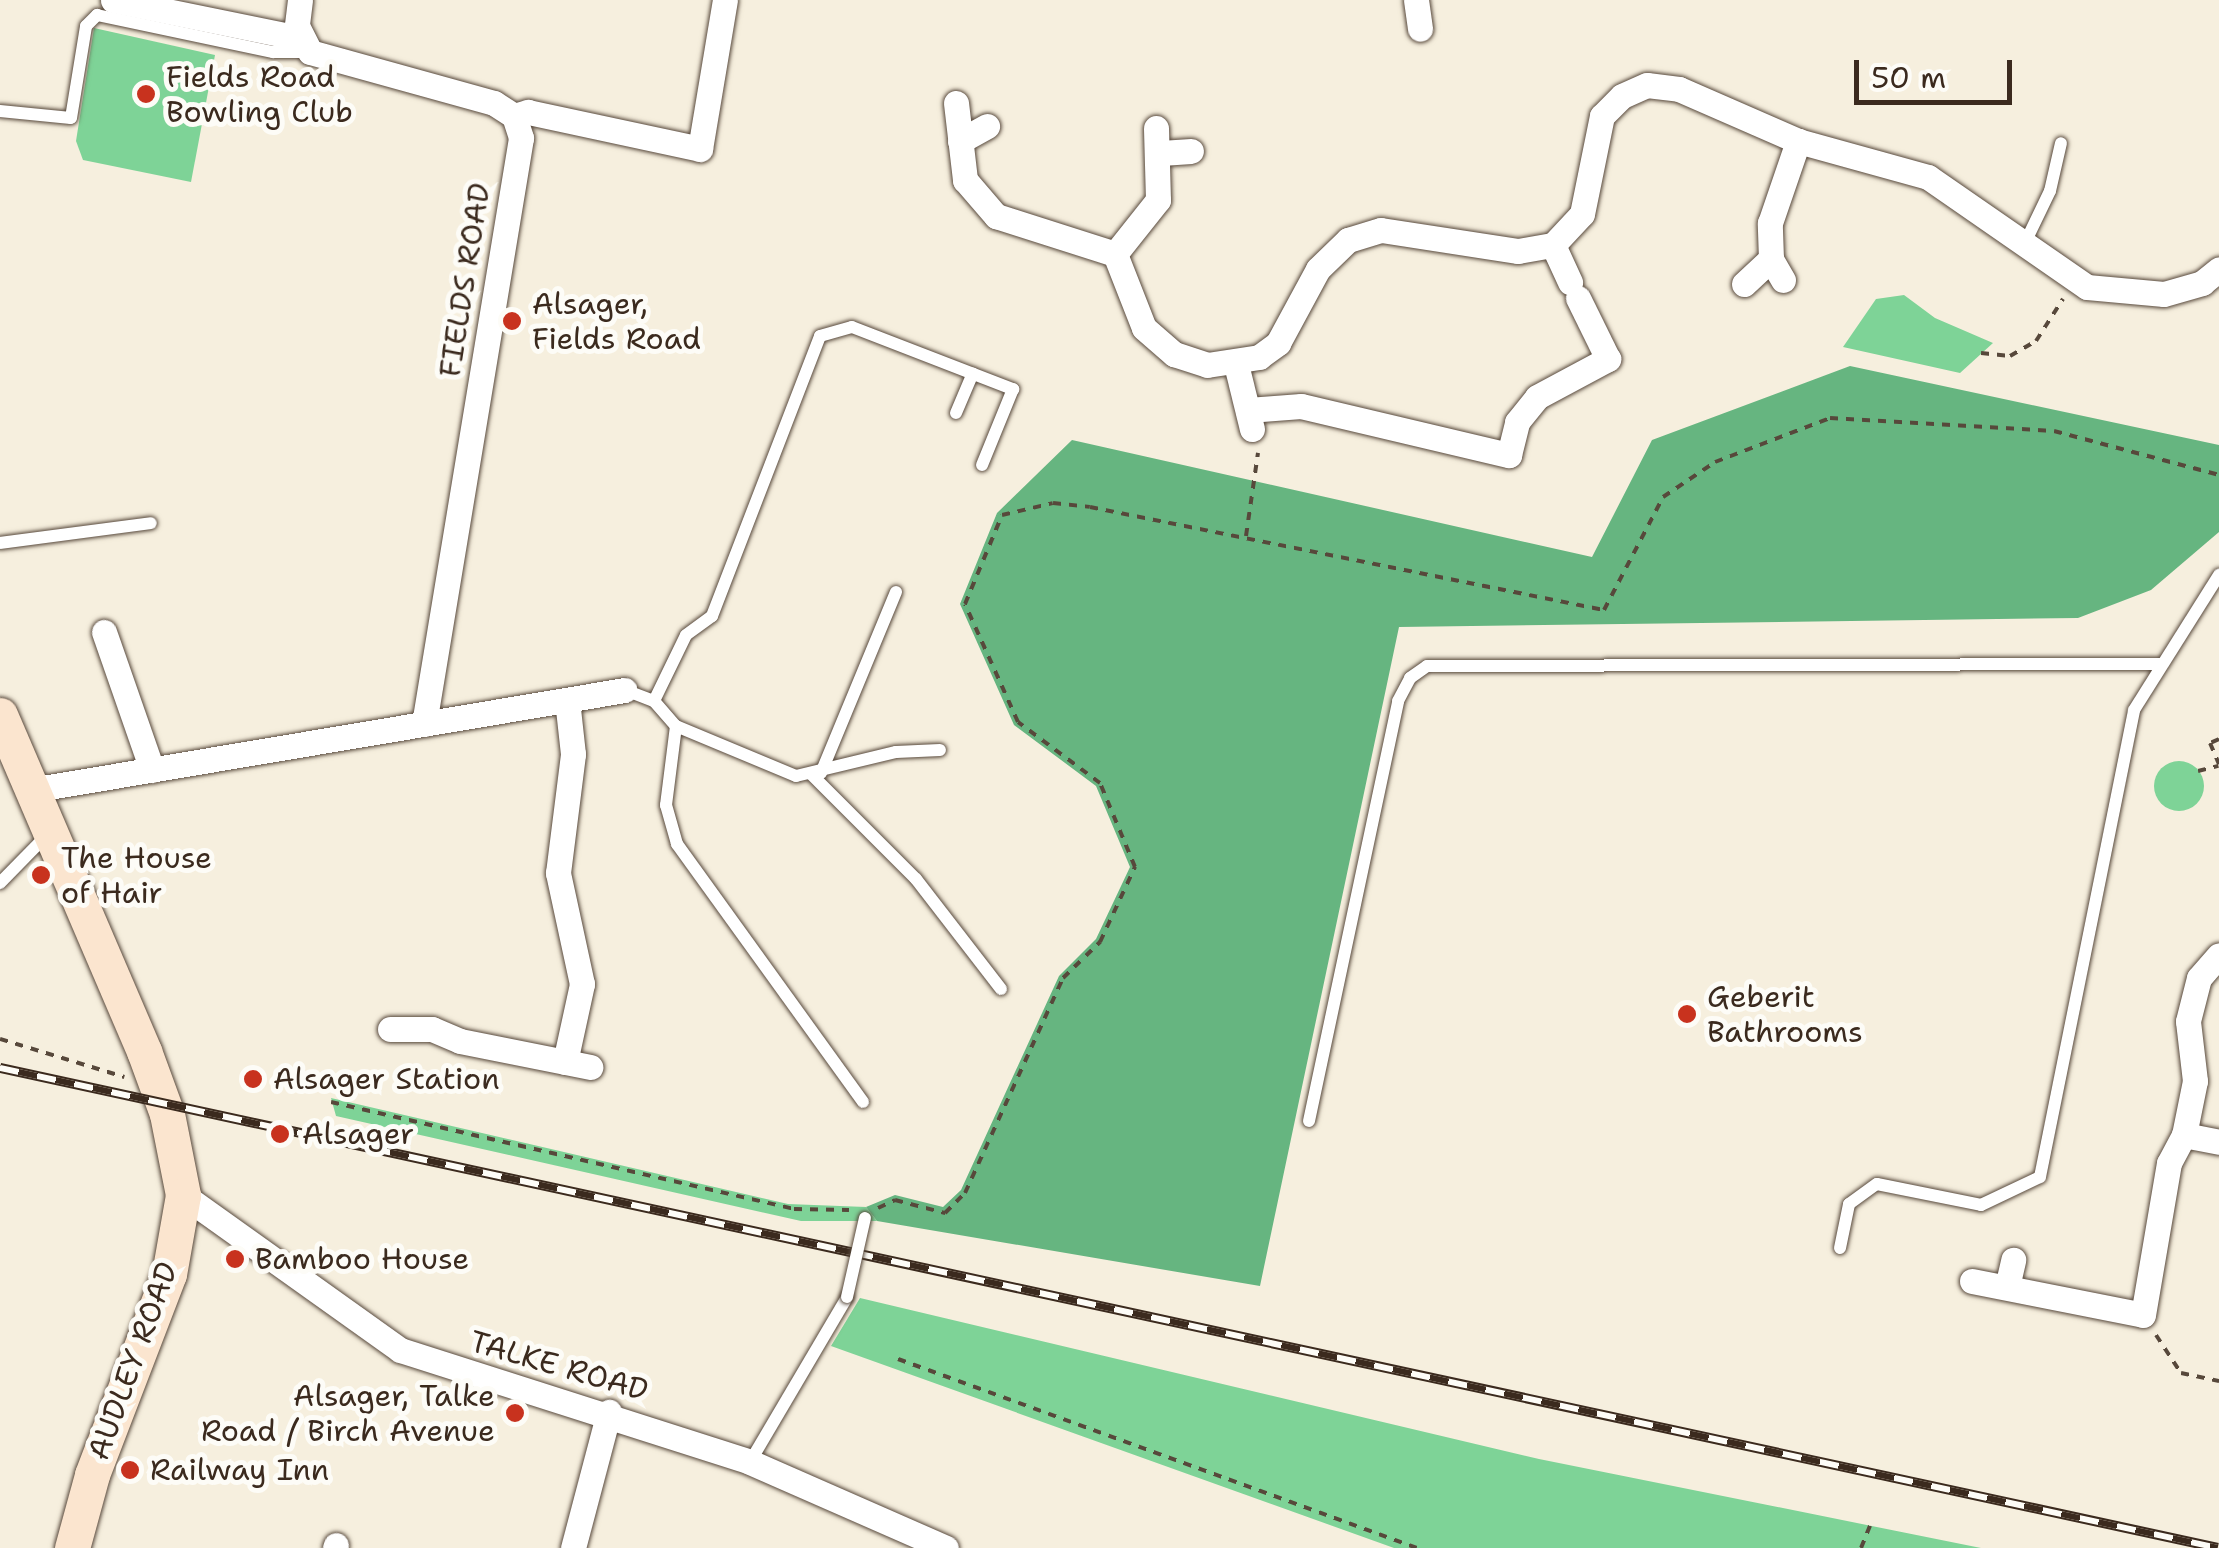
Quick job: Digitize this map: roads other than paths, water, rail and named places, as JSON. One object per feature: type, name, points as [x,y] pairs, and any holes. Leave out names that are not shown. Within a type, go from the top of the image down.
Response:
[{"type":"street","points":[[113,0],[305,45],[494,102],[514,116],[528,112],[700,148],[725,0]]},
{"type":"street","points":[[300,0],[305,45]]},
{"type":"street","points":[[1416,0],[1420,29]]},
{"type":"street","points":[[1115,254],[1144,328],[1174,354],[1207,365],[1236,364],[1278,343],[1318,269],[1348,240],[1381,230],[1518,251],[1554,245],[1582,214],[1602,116],[1622,96],[1647,84],[1678,89],[1798,141],[1928,177],[2074,282],[2144,296],[2202,283],[2219,268]]},
{"type":"street","points":[[956,104],[960,141],[956,184],[996,216],[1115,254]]},
{"type":"street","name":"FIELDS ROAD","points":[[424,724],[521,138],[514,116]]},
{"type":"street","points":[[960,141],[987,126]]},
{"type":"street","points":[[1115,254],[1158,200],[1159,141],[1192,152]]},
{"type":"street","points":[[1744,284],[1777,270],[1770,224],[1798,141]]},
{"type":"street","points":[[1236,364],[1250,419],[1300,406],[1509,455],[1517,422],[1537,397],[1608,359],[1554,245]]},
{"type":"street","points":[[104,632],[152,770]]},
{"type":"street","points":[[31,790],[625,690]]},
{"type":"street","points":[[564,1062],[582,984],[558,873],[573,754],[567,700]]},
{"type":"street","name":"AUDLEY ROAD","points":[[1,718],[162,1099],[183,1195],[169,1274],[92,1475],[72,1548]]},
{"type":"street","points":[[1972,1281],[2143,1315],[2169,1163],[2184,1135],[2194,1081],[2188,1021],[2198,978],[2219,956]]},
{"type":"street","points":[[390,1029],[434,1019],[460,1041],[590,1068]]},
{"type":"street","points":[[2184,1135],[2219,1142]]},
{"type":"street","name":"TALKE ROAD","points":[[183,1195],[400,1350],[609,1412],[750,1462],[946,1548]]},
{"type":"street","points":[[2007,1287],[2013,1260]]},
{"type":"street","points":[[572,1548],[609,1412]]},
{"type":"lane","points":[[0,111],[71,118],[86,26],[97,16],[272,52],[305,45]]},
{"type":"lane","points":[[2024,245],[2061,143]]},
{"type":"lane","points":[[2040,152],[2056,161]]},
{"type":"lane","points":[[654,702],[686,635],[712,616],[820,336],[852,326],[1013,388],[982,465]]},
{"type":"lane","points":[[956,414],[972,373]]},
{"type":"lane","points":[[0,543],[152,523]]},
{"type":"lane","points":[[1840,1248],[1849,1204],[1877,1184],[1981,1205],[2040,1177],[2134,710],[2219,575]]},
{"type":"lane","points":[[816,774],[896,592]]},
{"type":"lane","points":[[1309,1121],[1398,701],[1410,678],[1427,666],[2160,664]]},
{"type":"lane","points":[[625,690],[654,702],[676,726],[796,776],[896,752],[940,750]]},
{"type":"lane","points":[[676,726],[666,804],[676,844],[863,1102]]},
{"type":"lane","points":[[816,774],[916,879],[1000,989]]},
{"type":"lane","points":[[0,883],[49,832]]},
{"type":"lane","points":[[750,1462],[847,1297],[863,1213]]},
{"type":"railway","points":[[0,1068],[2218,1548]]},
{"type":"place","name":"Fields Road Bowling Club","points":[[146,94]]},
{"type":"place","name":"Alsager, Fields Road","points":[[512,321]]},
{"type":"place","name":"The House of Hair","points":[[41,875]]},
{"type":"place","name":"Geberit Bathrooms","points":[[1687,1014]]},
{"type":"place","name":"Alsager Station","points":[[253,1079]]},
{"type":"place","name":"Alsager","points":[[280,1134]]},
{"type":"place","name":"Bamboo House","points":[[235,1259]]},
{"type":"place","name":"Alsager, Talke Road / Birch Avenue","points":[[515,1413]]},
{"type":"place","name":"Railway Inn","points":[[130,1470]]}]
